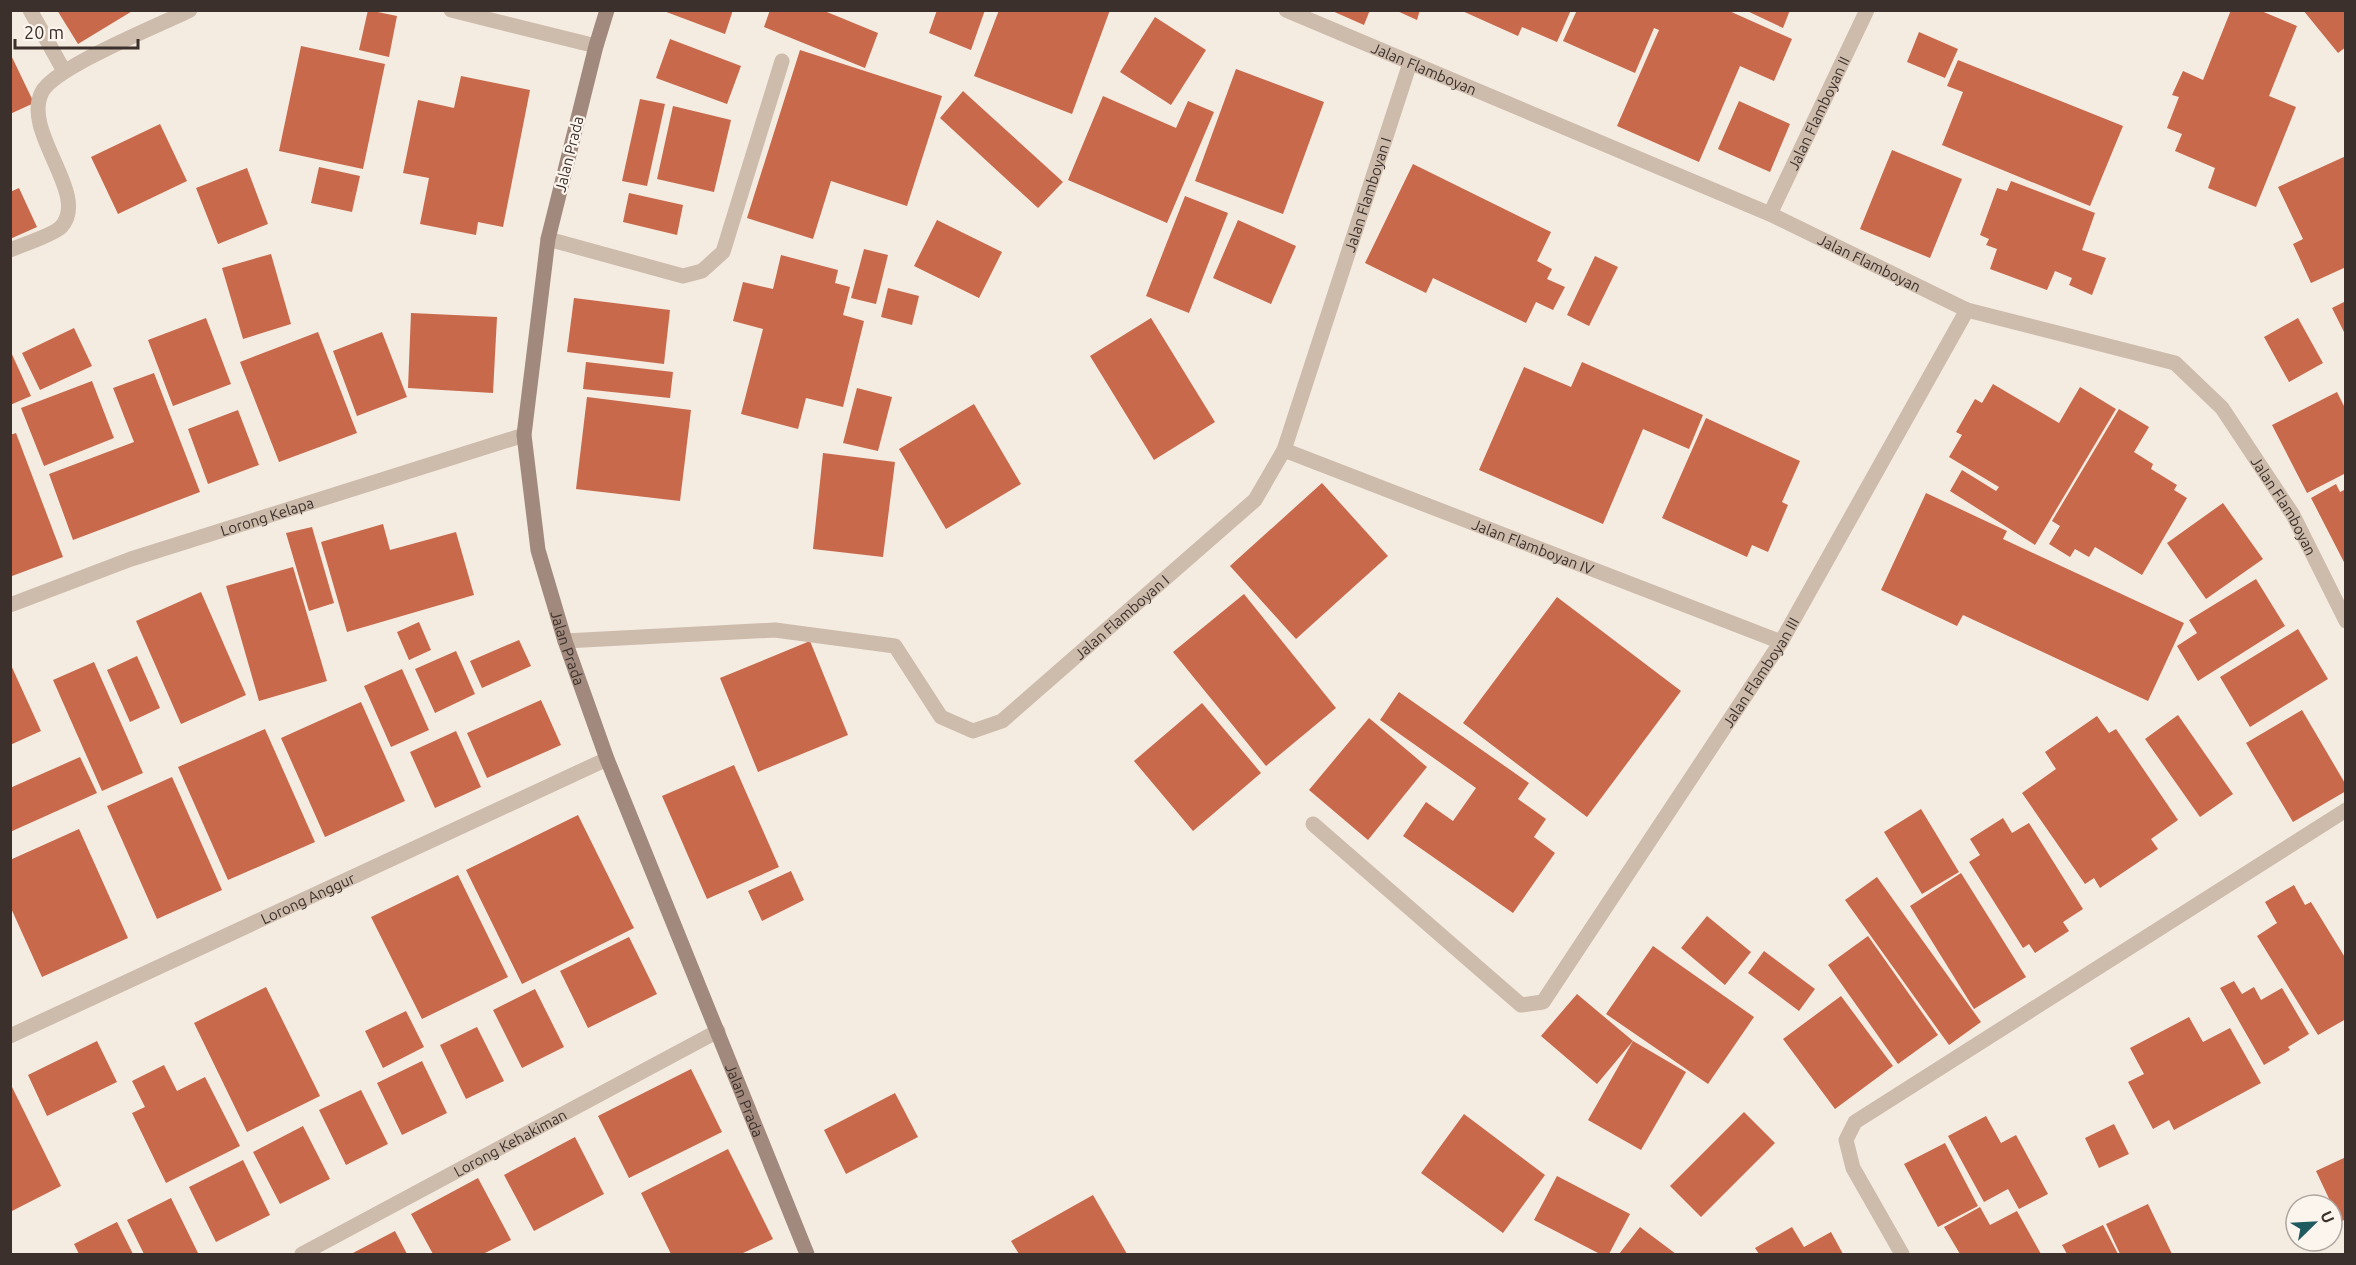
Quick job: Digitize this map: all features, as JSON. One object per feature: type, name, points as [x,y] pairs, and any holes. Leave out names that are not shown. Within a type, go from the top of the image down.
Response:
[{"type":"street","points":[[30,10],[64,71]]},
{"type":"street","points":[[10,250],[60,228],[67,216],[69,201],[38,117],[42,92],[64,71],[190,10]]},
{"type":"street","points":[[451,10],[596,46]]},
{"type":"street","name":"Jalan Prada","points":[[607,10],[548,239],[524,435],[538,550],[565,641],[607,759],[807,1254]]},
{"type":"street","name":"Jalan Flamboyan","points":[[1286,10],[1770,214],[1967,310],[2175,363],[2222,408],[2293,515],[2346,621]]},
{"type":"street","name":"Jalan Flamboyan II","points":[[1770,214],[1867,10]]},
{"type":"street","points":[[548,239],[683,276],[702,271],[723,252],[782,61]]},
{"type":"street","name":"Jalan Flamboyan I","points":[[565,641],[775,630],[895,646],[941,717],[973,731],[1002,721],[1255,500],[1284,450],[1410,63]]},
{"type":"street","name":"Jalan Flamboyan III","points":[[1314,824],[1521,1005],[1543,1002],[1781,642],[1967,310]]},
{"type":"street","name":"Lorong Kelapa","points":[[10,605],[131,559],[524,435]]},
{"type":"street","name":"Jalan Flamboyan IV","points":[[1284,450],[1781,642]]},
{"type":"street","name":"Lorong Anggur","points":[[10,1036],[607,759]]},
{"type":"street","points":[[1902,1254],[1853,1168],[1846,1140],[1855,1122],[2346,810]]},
{"type":"street","name":"Lorong Kehakiman","points":[[302,1254],[718,1031]]},
{"type":"building","points":[[57,10],[134,10],[78,44]]},
{"type":"building","points":[[368,10],[397,16],[389,57],[359,50]]},
{"type":"building","points":[[661,10],[733,10],[725,34]]},
{"type":"building","points":[[770,10],[822,10],[878,33],[865,68],[764,27]]},
{"type":"building","points":[[937,10],[985,10],[971,50],[929,33]]},
{"type":"building","points":[[999,10],[1110,10],[1072,114],[974,76]]},
{"type":"building","points":[[1330,10],[1370,10],[1364,25]]},
{"type":"building","points":[[1395,10],[1420,10],[1417,20]]},
{"type":"building","points":[[1460,10],[1571,10],[1557,42],[1522,27],[1518,36]]},
{"type":"building","points":[[1577,10],[1727,10],[1792,39],[1774,81],[1740,66],[1699,162],[1617,126],[1659,30],[1654,28],[1635,73],[1563,41]]},
{"type":"building","points":[[1745,10],[1790,10],[1783,28]]},
{"type":"building","points":[[2231,10],[2259,10],[2297,26],[2269,96],[2296,107],[2256,207],[2208,188],[2215,168],[2175,151],[2182,134],[2167,128],[2179,97],[2172,95],[2183,71],[2203,80]]},
{"type":"building","points":[[2303,10],[2346,10],[2346,47],[2338,53]]},
{"type":"building","points":[[1155,17],[1206,50],[1171,105],[1120,72]]},
{"type":"building","points":[[1919,32],[1958,49],[1945,78],[1907,62]]},
{"type":"building","points":[[670,39],[741,66],[727,104],[656,78]]},
{"type":"building","points":[[301,46],[385,64],[363,169],[279,151]]},
{"type":"building","points":[[800,50],[942,96],[907,206],[831,181],[813,239],[747,218]]},
{"type":"building","points":[[10,53],[34,103],[10,114]]},
{"type":"building","points":[[1958,60],[2123,126],[2090,206],[1942,145],[1963,92],[1947,86]]},
{"type":"building","points":[[1236,69],[1324,102],[1283,214],[1195,181]]},
{"type":"building","points":[[461,76],[530,90],[503,227],[478,222],[476,235],[420,224],[429,178],[403,173],[418,100],[454,108]]},
{"type":"building","points":[[963,91],[1063,182],[1038,208],[940,118]]},
{"type":"building","points":[[1103,96],[1176,128],[1188,101],[1214,112],[1167,223],[1068,180]]},
{"type":"building","points":[[640,99],[665,104],[647,186],[622,181]]},
{"type":"building","points":[[1739,101],[1790,124],[1770,172],[1718,149]]},
{"type":"building","points":[[673,106],[731,120],[714,192],[657,179]]},
{"type":"building","points":[[160,124],[187,181],[118,214],[91,157]]},
{"type":"building","points":[[1892,150],[1962,179],[1930,258],[1860,229]]},
{"type":"building","points":[[2346,156],[2346,267],[2311,283],[2293,244],[2303,239],[2278,187]]},
{"type":"building","points":[[1413,164],[1551,232],[1537,261],[1552,269],[1547,279],[1565,287],[1553,310],[1536,302],[1526,323],[1433,278],[1426,293],[1365,263]]},
{"type":"building","points":[[319,167],[360,176],[352,212],[311,203]]},
{"type":"building","points":[[247,168],[268,224],[218,244],[196,188]]},
{"type":"building","points":[[2011,181],[2095,213],[2082,250],[2106,258],[2092,295],[2069,285],[2072,278],[2055,271],[2047,290],[1990,269],[1997,249],[1986,245],[1989,239],[1980,235],[1997,188],[2007,191]]},
{"type":"building","points":[[19,188],[37,227],[10,239],[10,192]]},
{"type":"building","points":[[629,193],[683,205],[677,235],[623,222]]},
{"type":"building","points":[[1185,196],[1228,213],[1189,313],[1146,296]]},
{"type":"building","points":[[937,220],[1002,252],[979,298],[914,266]]},
{"type":"building","points":[[1238,220],[1296,246],[1271,304],[1213,278]]},
{"type":"building","points":[[864,249],[888,255],[876,304],[851,298]]},
{"type":"building","points":[[271,254],[291,324],[243,339],[222,268]]},
{"type":"building","points":[[781,255],[838,270],[835,283],[850,287],[843,315],[864,321],[843,407],[806,398],[798,429],[741,414],[763,329],[733,321],[743,282],[773,289]]},
{"type":"building","points":[[1595,256],[1618,267],[1589,326],[1567,315]]},
{"type":"building","points":[[888,288],[919,296],[912,325],[881,317]]},
{"type":"building","points":[[574,298],[670,310],[664,364],[567,352]]},
{"type":"building","points":[[2346,301],[2346,336],[2332,308]]},
{"type":"building","points":[[411,313],[497,317],[493,393],[408,388]]},
{"type":"building","points":[[206,318],[231,384],[173,406],[148,340]]},
{"type":"building","points":[[1151,318],[1215,422],[1154,460],[1090,356]]},
{"type":"building","points":[[2298,318],[2323,363],[2289,382],[2264,337]]},
{"type":"building","points":[[74,328],[92,366],[40,390],[22,353]]},
{"type":"building","points":[[318,332],[357,433],[279,462],[240,362]]},
{"type":"building","points":[[382,332],[407,397],[357,416],[333,351]]},
{"type":"building","points":[[10,350],[31,396],[10,405]]},
{"type":"building","points":[[586,362],[673,372],[670,398],[583,389]]},
{"type":"building","points":[[1582,362],[1703,415],[1689,449],[1643,429],[1603,524],[1479,470],[1524,367],[1571,387]]},
{"type":"building","points":[[154,373],[200,492],[73,540],[49,474],[134,442],[113,388]]},
{"type":"building","points":[[92,381],[114,438],[44,466],[21,408]]},
{"type":"building","points":[[1993,384],[2059,423],[2080,387],[2116,409],[2035,545],[1950,491],[1962,470],[1996,491],[1999,487],[1949,457],[1962,435],[1956,432],[1975,399],[1982,403]]},
{"type":"building","points":[[857,388],[892,397],[878,451],[843,443]]},
{"type":"building","points":[[2337,392],[2346,410],[2346,473],[2307,493],[2272,425]]},
{"type":"building","points":[[587,397],[691,410],[680,501],[576,489]]},
{"type":"building","points":[[974,404],[1021,484],[946,529],[899,449]]},
{"type":"building","points":[[2119,409],[2149,427],[2134,452],[2153,464],[2151,469],[2177,485],[2174,490],[2187,498],[2142,575],[2095,547],[2089,557],[2075,549],[2070,557],[2049,544],[2060,526],[2052,521]]},
{"type":"building","points":[[238,410],[259,465],[208,484],[188,429]]},
{"type":"building","points":[[1706,418],[1800,461],[1782,502],[1788,505],[1768,552],[1752,545],[1747,557],[1662,518]]},
{"type":"building","points":[[16,433],[63,557],[12,576],[10,435]]},
{"type":"building","points":[[823,453],[895,462],[883,557],[813,549]]},
{"type":"building","points":[[1322,483],[1388,556],[1296,639],[1230,566]]},
{"type":"building","points":[[2336,484],[2340,492],[2346,489],[2346,566],[2311,498]]},
{"type":"building","points":[[1926,493],[2007,531],[2003,539],[2184,623],[2148,701],[1963,615],[1957,626],[1881,590]]},
{"type":"building","points":[[2223,503],[2263,559],[2206,599],[2167,543]]},
{"type":"building","points":[[383,524],[390,550],[456,532],[474,595],[347,632],[321,542]]},
{"type":"building","points":[[312,527],[334,603],[309,611],[286,533]]},
{"type":"building","points":[[293,567],[327,681],[259,701],[226,586]]},
{"type":"building","points":[[2256,579],[2285,626],[2198,681],[2177,646],[2197,633],[2189,620]]},
{"type":"building","points":[[201,592],[246,695],[181,724],[136,621]]},
{"type":"building","points":[[1244,594],[1336,708],[1266,766],[1173,652]]},
{"type":"building","points":[[1557,597],[1681,691],[1587,817],[1463,723]]},
{"type":"building","points":[[419,622],[431,650],[409,660],[397,632]]},
{"type":"building","points":[[2298,629],[2328,679],[2250,727],[2220,677]]},
{"type":"building","points":[[519,640],[531,666],[482,688],[470,661]]},
{"type":"building","points":[[810,641],[848,735],[758,772],[720,678]]},
{"type":"building","points":[[456,651],[475,694],[435,713],[415,669]]},
{"type":"building","points":[[137,656],[160,708],[130,722],[107,670]]},
{"type":"building","points":[[94,662],[143,773],[102,791],[53,680]]},
{"type":"building","points":[[10,663],[41,731],[10,745]]},
{"type":"building","points":[[402,669],[429,730],[391,747],[364,686]]},
{"type":"building","points":[[1399,692],[1529,783],[1518,799],[1546,819],[1534,837],[1555,853],[1513,913],[1403,836],[1426,802],[1453,821],[1476,788],[1380,720]]},
{"type":"building","points":[[541,700],[561,745],[487,778],[467,733]]},
{"type":"building","points":[[361,702],[405,801],[325,837],[281,738]]},
{"type":"building","points":[[1202,703],[1261,773],[1193,831],[1134,761]]},
{"type":"building","points":[[2302,710],[2346,785],[2346,791],[2293,822],[2246,743]]},
{"type":"building","points":[[2178,715],[2233,794],[2200,817],[2145,739]]},
{"type":"building","points":[[2097,716],[2109,733],[2116,729],[2178,820],[2151,839],[2158,849],[2100,888],[2094,878],[2085,884],[2022,793],[2056,769],[2045,752]]},
{"type":"building","points":[[1369,718],[1427,767],[1368,840],[1309,790]]},
{"type":"building","points":[[265,729],[315,842],[228,880],[178,767]]},
{"type":"building","points":[[456,731],[481,787],[435,808],[410,752]]},
{"type":"building","points":[[80,757],[97,793],[10,832],[10,788]]},
{"type":"building","points":[[734,765],[779,867],[707,899],[662,796]]},
{"type":"building","points":[[172,777],[222,890],[157,919],[107,806]]},
{"type":"building","points":[[1921,809],[1959,872],[1922,894],[1884,832]]},
{"type":"building","points":[[578,815],[634,928],[522,984],[466,870]]},
{"type":"building","points":[[2003,818],[2012,833],[2029,823],[2083,909],[2063,922],[2069,931],[2035,953],[2029,944],[2023,948],[1969,862],[1980,855],[1970,839]]},
{"type":"building","points":[[79,829],[128,938],[42,977],[10,906],[10,860]]},
{"type":"building","points":[[791,871],[804,900],[762,921],[748,891]]},
{"type":"building","points":[[1961,873],[2026,977],[1974,1009],[1910,906]]},
{"type":"building","points":[[458,875],[508,977],[422,1019],[371,917]]},
{"type":"building","points":[[1877,877],[1981,1022],[1949,1045],[1845,900]]},
{"type":"building","points":[[2294,885],[2305,905],[2311,902],[2346,959],[2346,1019],[2318,1035],[2257,936],[2277,923],[2265,902]]},
{"type":"building","points":[[1707,916],[1751,952],[1725,985],[1681,948]]},
{"type":"building","points":[[1868,936],[1938,1035],[1898,1064],[1828,965]]},
{"type":"building","points":[[629,937],[657,994],[588,1028],[560,971]]},
{"type":"building","points":[[1653,946],[1754,1017],[1708,1084],[1606,1014]]},
{"type":"building","points":[[1764,951],[1815,989],[1799,1011],[1748,973]]},
{"type":"building","points":[[2234,981],[2242,994],[2254,987],[2261,1000],[2282,988],[2309,1034],[2288,1047],[2290,1050],[2264,1065],[2220,988]]},
{"type":"building","points":[[266,987],[320,1096],[247,1132],[194,1023]]},
{"type":"building","points":[[535,989],[564,1047],[522,1068],[493,1010]]},
{"type":"building","points":[[1577,994],[1633,1041],[1597,1084],[1541,1036]]},
{"type":"building","points":[[1841,996],[1893,1066],[1835,1109],[1783,1039]]},
{"type":"building","points":[[406,1011],[424,1047],[383,1068],[365,1031]]},
{"type":"building","points":[[2189,1017],[2203,1042],[2230,1028],[2261,1083],[2174,1130],[2169,1120],[2153,1129],[2128,1082],[2144,1074],[2130,1048]]},
{"type":"building","points":[[477,1027],[504,1081],[466,1099],[440,1045]]},
{"type":"building","points":[[97,1041],[117,1082],[47,1116],[28,1075]]},
{"type":"building","points":[[1633,1041],[1686,1072],[1641,1150],[1588,1120]]},
{"type":"building","points":[[422,1061],[447,1113],[402,1135],[377,1083]]},
{"type":"building","points":[[164,1065],[177,1091],[205,1077],[240,1146],[166,1183],[132,1113],[145,1107],[132,1081]]},
{"type":"building","points":[[691,1069],[722,1132],[629,1178],[598,1116]]},
{"type":"building","points":[[10,1083],[61,1186],[10,1212]]},
{"type":"building","points":[[361,1090],[388,1144],[346,1165],[319,1110]]},
{"type":"building","points":[[895,1093],[918,1137],[846,1174],[824,1130]]},
{"type":"building","points":[[1744,1112],[1775,1143],[1701,1217],[1670,1186]]},
{"type":"building","points":[[1464,1114],[1545,1175],[1503,1233],[1421,1173]]},
{"type":"building","points":[[1986,1116],[2001,1143],[2016,1135],[2048,1194],[2019,1209],[2008,1189],[1984,1202],[1948,1136]]},
{"type":"building","points":[[2114,1124],[2129,1154],[2099,1168],[2085,1138]]},
{"type":"building","points":[[303,1126],[330,1179],[280,1204],[253,1152]]},
{"type":"building","points":[[575,1137],[604,1194],[534,1231],[504,1175]]},
{"type":"building","points":[[1945,1143],[1978,1206],[1938,1227],[1904,1164]]},
{"type":"building","points":[[728,1149],[773,1239],[741,1254],[671,1254],[641,1193]]},
{"type":"building","points":[[2346,1157],[2346,1219],[2344,1220],[2344,1193],[2326,1193],[2316,1171]]},
{"type":"building","points":[[243,1160],[270,1215],[216,1242],[189,1187]]},
{"type":"building","points":[[1557,1176],[1630,1214],[1609,1254],[1600,1254],[1534,1220]]},
{"type":"building","points":[[478,1178],[511,1240],[483,1254],[433,1254],[411,1214]]},
{"type":"building","points":[[1093,1195],[1127,1254],[1019,1254],[1011,1241]]},
{"type":"building","points":[[171,1198],[198,1253],[144,1254],[127,1220]]},
{"type":"building","points":[[2148,1204],[2172,1254],[2120,1254],[2106,1224]]},
{"type":"building","points":[[1980,1207],[1990,1225],[2017,1211],[2041,1254],[1960,1254],[1944,1227]]},
{"type":"building","points":[[117,1222],[133,1254],[79,1254],[74,1244]]},
{"type":"building","points":[[2103,1225],[2118,1254],[2067,1254],[2062,1245]]},
{"type":"building","points":[[1640,1227],[1676,1254],[1619,1254]]},
{"type":"building","points":[[1792,1227],[1804,1247],[1831,1232],[1843,1254],[1759,1254],[1755,1248]]},
{"type":"building","points":[[395,1231],[407,1254],[351,1254]]}]
